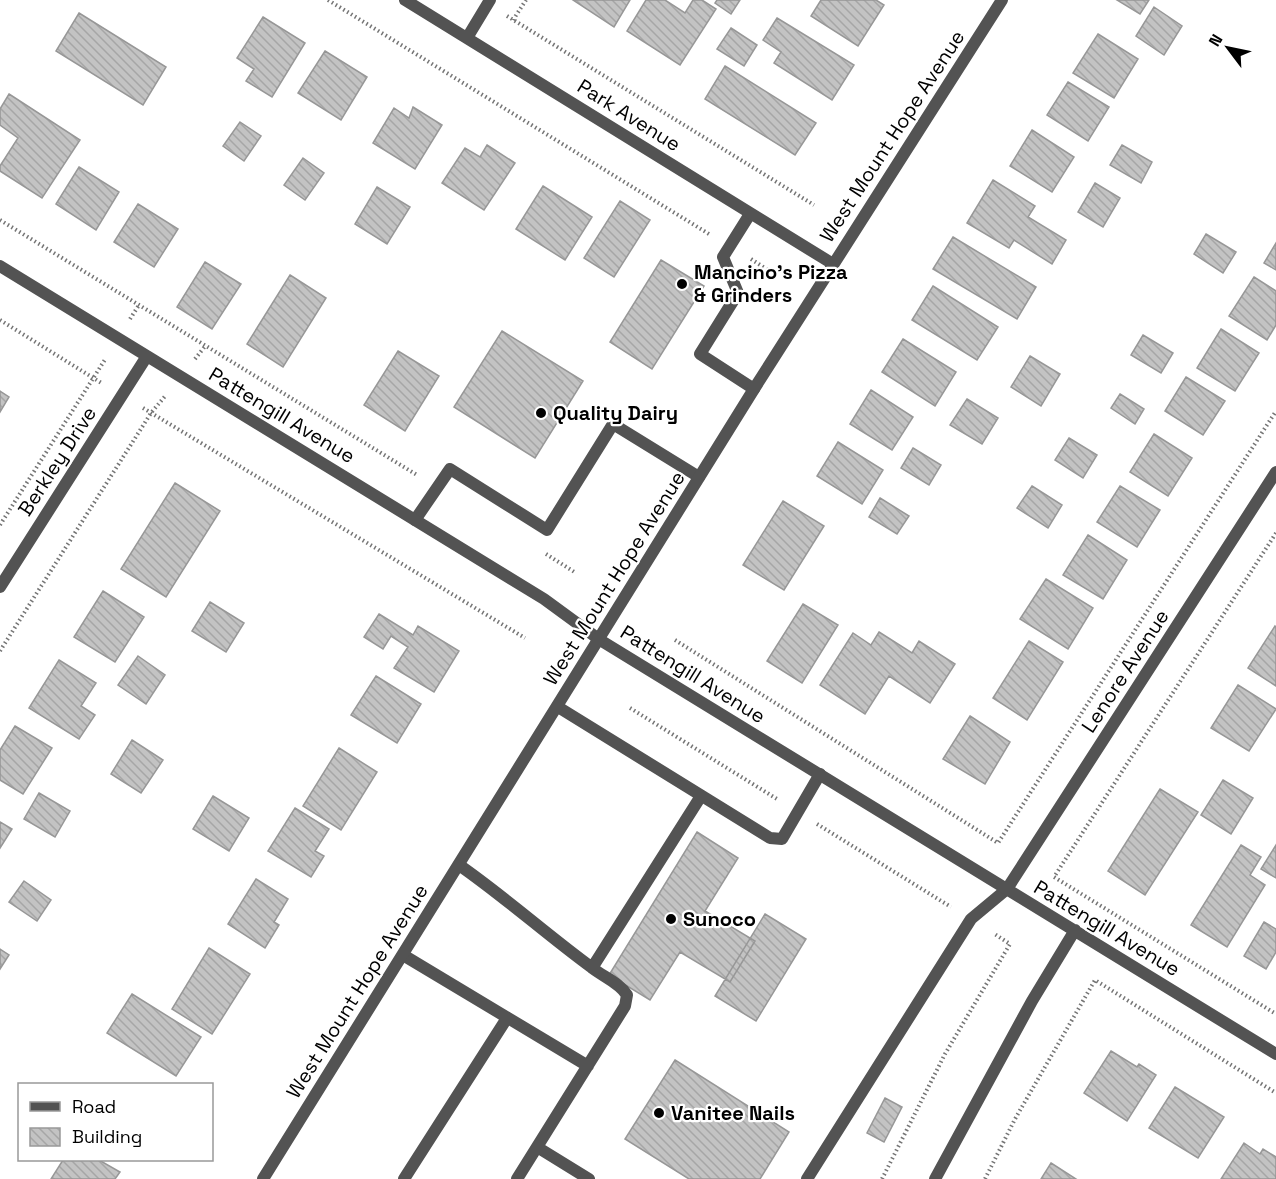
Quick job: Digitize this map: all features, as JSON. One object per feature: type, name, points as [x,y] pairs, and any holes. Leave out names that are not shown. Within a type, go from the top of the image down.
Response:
[{"type":"street","name":"Park Avenue","points":[[405,0],[832,264]]},
{"type":"street","name":"West Mount Hope Avenue","points":[[263,1179],[832,264],[1002,0]]},
{"type":"street","points":[[467,38],[488,2]]},
{"type":"street","points":[[750,214],[723,257],[738,293],[700,354],[754,389]]},
{"type":"street","name":"Pattengill Avenue","points":[[0,266],[555,606],[600,640],[1276,1054]]},
{"type":"street","name":"Berkley Drive","points":[[0,587],[147,356]]},
{"type":"street","points":[[415,520],[450,469],[547,530],[613,424],[699,477]]},
{"type":"street","name":"Lenore Avenue","points":[[807,1179],[971,919],[1006,890],[1276,472]]},
{"type":"street","points":[[558,707],[770,838],[782,839],[820,774]]},
{"type":"street","points":[[592,968],[701,795]]},
{"type":"street","points":[[459,865],[509,900],[592,968],[623,988],[627,995],[625,1006],[517,1179]]},
{"type":"street","points":[[935,1179],[1032,1001],[1075,930]]},
{"type":"street","points":[[403,955],[588,1066]]},
{"type":"street","points":[[404,1179],[507,1018]]},
{"type":"street","points":[[537,1147],[589,1179]]},
{"type":"path","points":[[328,0],[771,272]]},
{"type":"path","points":[[513,20],[526,0]]},
{"type":"path","points":[[488,2],[513,20],[814,205]]},
{"type":"path","points":[[0,220],[437,487]]},
{"type":"path","points":[[0,525],[139,305]]},
{"type":"path","points":[[0,320],[525,638]]},
{"type":"path","points":[[0,651],[151,413],[206,345]]},
{"type":"path","points":[[675,640],[998,843],[1276,411]]},
{"type":"path","points":[[1276,533],[1054,877],[1276,1014]]},
{"type":"path","points":[[537,549],[576,573]]},
{"type":"path","points":[[630,708],[1010,944],[945,1054],[882,1179]]},
{"type":"path","points":[[985,1179],[1015,1119],[1095,980],[1276,1093]]},
{"type":"building","points":[[573,0],[630,0],[614,27]]},
{"type":"building","points":[[646,0],[665,0],[685,13],[693,0],[702,0],[716,9],[680,65],[627,31]]},
{"type":"building","points":[[717,0],[740,0],[731,14],[715,3]]},
{"type":"building","points":[[821,0],[876,0],[884,5],[858,46],[811,16]]},
{"type":"building","points":[[1117,0],[1149,0],[1140,14]]},
{"type":"building","points":[[1154,7],[1182,26],[1164,55],[1136,36]]},
{"type":"building","points":[[79,13],[166,67],[143,105],[56,51]]},
{"type":"building","points":[[263,17],[305,43],[272,97],[246,81],[254,69],[237,58]]},
{"type":"building","points":[[777,18],[854,65],[832,100],[774,63],[781,52],[763,40]]},
{"type":"building","points":[[731,28],[757,45],[744,66],[717,49]]},
{"type":"building","points":[[1098,34],[1138,59],[1114,98],[1073,73]]},
{"type":"building","points":[[325,51],[367,77],[341,120],[298,93]]},
{"type":"building","points":[[725,66],[816,123],[795,155],[705,99]]},
{"type":"building","points":[[1068,82],[1109,107],[1088,141],[1047,115]]},
{"type":"building","points":[[9,94],[80,140],[42,198],[0,171],[0,166],[18,138],[0,125],[0,109]]},
{"type":"building","points":[[413,107],[442,125],[415,169],[373,143],[394,108],[409,118]]},
{"type":"building","points":[[240,122],[261,136],[244,161],[223,146]]},
{"type":"building","points":[[1032,130],[1074,157],[1052,192],[1010,166]]},
{"type":"building","points":[[487,145],[515,163],[484,210],[442,183],[465,148],[480,157]]},
{"type":"building","points":[[1122,145],[1152,162],[1141,183],[1110,165]]},
{"type":"building","points":[[303,158],[324,173],[305,200],[284,185]]},
{"type":"building","points":[[79,167],[119,192],[96,230],[56,204]]},
{"type":"building","points":[[993,180],[1035,206],[1028,217],[1066,240],[1052,264],[1014,240],[1009,248],[967,223]]},
{"type":"building","points":[[1095,183],[1120,198],[1103,227],[1078,212]]},
{"type":"building","points":[[543,186],[592,217],[565,260],[516,229]]},
{"type":"building","points":[[377,187],[410,207],[387,244],[355,224]]},
{"type":"building","points":[[620,201],[650,220],[614,277],[584,258]]},
{"type":"building","points":[[138,204],[178,229],[154,267],[114,242]]},
{"type":"building","points":[[1206,234],[1236,252],[1223,273],[1194,254]]},
{"type":"building","points":[[953,237],[1036,287],[1017,319],[933,269]]},
{"type":"building","points":[[1276,243],[1276,270],[1264,263]]},
{"type":"building","points":[[661,260],[704,286],[652,369],[610,342]]},
{"type":"building","points":[[205,262],[241,284],[212,329],[177,307]]},
{"type":"building","points":[[290,275],[326,298],[283,367],[247,344]]},
{"type":"building","points":[[1254,277],[1276,291],[1276,325],[1267,340],[1229,316]]},
{"type":"building","points":[[933,286],[998,327],[977,360],[912,320]]},
{"type":"building","points":[[1221,329],[1259,353],[1235,391],[1197,368]]},
{"type":"building","points":[[502,331],[583,381],[535,458],[454,407]]},
{"type":"building","points":[[1143,335],[1173,353],[1161,373],[1131,355]]},
{"type":"building","points":[[903,339],[956,372],[935,406],[882,372]]},
{"type":"building","points":[[398,351],[439,376],[405,431],[364,405]]},
{"type":"building","points":[[1030,356],[1060,374],[1041,406],[1011,387]]},
{"type":"building","points":[[1186,377],[1225,401],[1203,435],[1165,411]]},
{"type":"building","points":[[871,390],[913,417],[892,450],[850,424]]},
{"type":"building","points":[[0,391],[9,397],[0,412]]},
{"type":"building","points":[[1120,394],[1144,409],[1135,424],[1111,408]]},
{"type":"building","points":[[967,399],[998,418],[982,444],[950,425]]},
{"type":"building","points":[[1154,434],[1192,458],[1168,496],[1130,472]]},
{"type":"building","points":[[1069,438],[1097,455],[1083,478],[1055,460]]},
{"type":"building","points":[[838,442],[883,470],[862,504],[817,476]]},
{"type":"building","points":[[913,448],[941,465],[929,485],[901,468]]},
{"type":"building","points":[[175,483],[220,511],[166,597],[121,569]]},
{"type":"building","points":[[1032,486],[1062,505],[1048,528],[1017,508]]},
{"type":"building","points":[[1120,486],[1160,510],[1137,547],[1097,522]]},
{"type":"building","points":[[880,498],[909,516],[897,534],[869,517]]},
{"type":"building","points":[[783,501],[824,526],[784,590],[743,565]]},
{"type":"building","points":[[1088,535],[1127,560],[1103,599],[1063,575]]},
{"type":"building","points":[[1046,579],[1093,608],[1068,649],[1020,619]]},
{"type":"building","points":[[103,591],[144,617],[115,662],[74,637]]},
{"type":"building","points":[[210,602],[244,623],[226,652],[192,631]]},
{"type":"building","points":[[803,604],[838,625],[802,683],[767,661]]},
{"type":"building","points":[[379,614],[413,635],[418,626],[459,651],[434,692],[394,668],[408,647],[391,636],[383,649],[364,637]]},
{"type":"building","points":[[1276,627],[1276,686],[1248,668]]},
{"type":"building","points":[[879,632],[912,653],[919,641],[955,664],[930,703],[889,676],[865,714],[820,685],[853,633],[871,645]]},
{"type":"building","points":[[1029,641],[1063,662],[1027,720],[993,698]]},
{"type":"building","points":[[138,656],[165,675],[146,704],[118,685]]},
{"type":"building","points":[[59,660],[96,683],[81,706],[95,715],[79,739],[29,708]]},
{"type":"building","points":[[376,676],[421,704],[397,743],[351,715]]},
{"type":"building","points":[[1238,685],[1276,709],[1249,751],[1211,728]]},
{"type":"building","points":[[970,716],[1010,742],[985,784],[943,759]]},
{"type":"building","points":[[15,726],[52,748],[23,794],[0,780],[0,750]]},
{"type":"building","points":[[132,740],[163,760],[141,793],[111,774]]},
{"type":"building","points":[[339,748],[377,772],[341,830],[303,806]]},
{"type":"building","points":[[1223,780],[1253,798],[1231,834],[1201,815]]},
{"type":"building","points":[[1160,789],[1198,812],[1145,895],[1108,871]]},
{"type":"building","points":[[39,793],[70,811],[55,837],[24,819]]},
{"type":"building","points":[[213,796],[249,818],[229,851],[193,829]]},
{"type":"building","points":[[295,808],[329,829],[315,851],[324,856],[311,877],[268,851]]},
{"type":"building","points":[[0,822],[12,829],[0,848]]},
{"type":"building","points":[[697,832],[738,858],[705,911],[755,941],[730,982],[680,952],[650,1000],[609,975]]},
{"type":"building","points":[[1241,845],[1261,857],[1250,875],[1265,885],[1227,947],[1191,925]]},
{"type":"building","points":[[1276,845],[1276,878],[1261,869]]},
{"type":"building","points":[[256,879],[288,899],[274,922],[279,925],[265,948],[228,924]]},
{"type":"building","points":[[24,881],[51,900],[37,921],[9,902]]},
{"type":"building","points":[[765,914],[806,939],[756,1021],[715,996]]},
{"type":"building","points":[[1264,922],[1276,929],[1276,952],[1266,969],[1244,956]]},
{"type":"building","points":[[209,948],[250,974],[212,1034],[172,1009]]},
{"type":"building","points":[[0,949],[9,955],[0,969]]},
{"type":"building","points":[[132,994],[201,1037],[176,1076],[107,1033]]},
{"type":"building","points":[[1111,1051],[1137,1067],[1139,1064],[1156,1075],[1127,1121],[1084,1093]]},
{"type":"building","points":[[675,1060],[789,1132],[760,1179],[689,1179],[625,1139]]},
{"type":"building","points":[[1175,1087],[1224,1117],[1198,1158],[1149,1128]]},
{"type":"building","points":[[885,1098],[902,1107],[884,1142],[867,1133]]},
{"type":"building","points":[[1244,1143],[1260,1154],[1263,1149],[1276,1157],[1276,1179],[1221,1179]]},
{"type":"building","points":[[62,1161],[101,1161],[120,1172],[115,1179],[51,1179]]},
{"type":"building","points":[[1051,1163],[1076,1179],[1041,1179]]},
{"type":"place","name":"Mancino's Pizza & Grinders","points":[[682,284]]},
{"type":"place","name":"Quality Dairy","points":[[541,413]]},
{"type":"place","name":"Sunoco","points":[[671,919]]},
{"type":"place","name":"Vanitee Nails","points":[[659,1113]]}]
